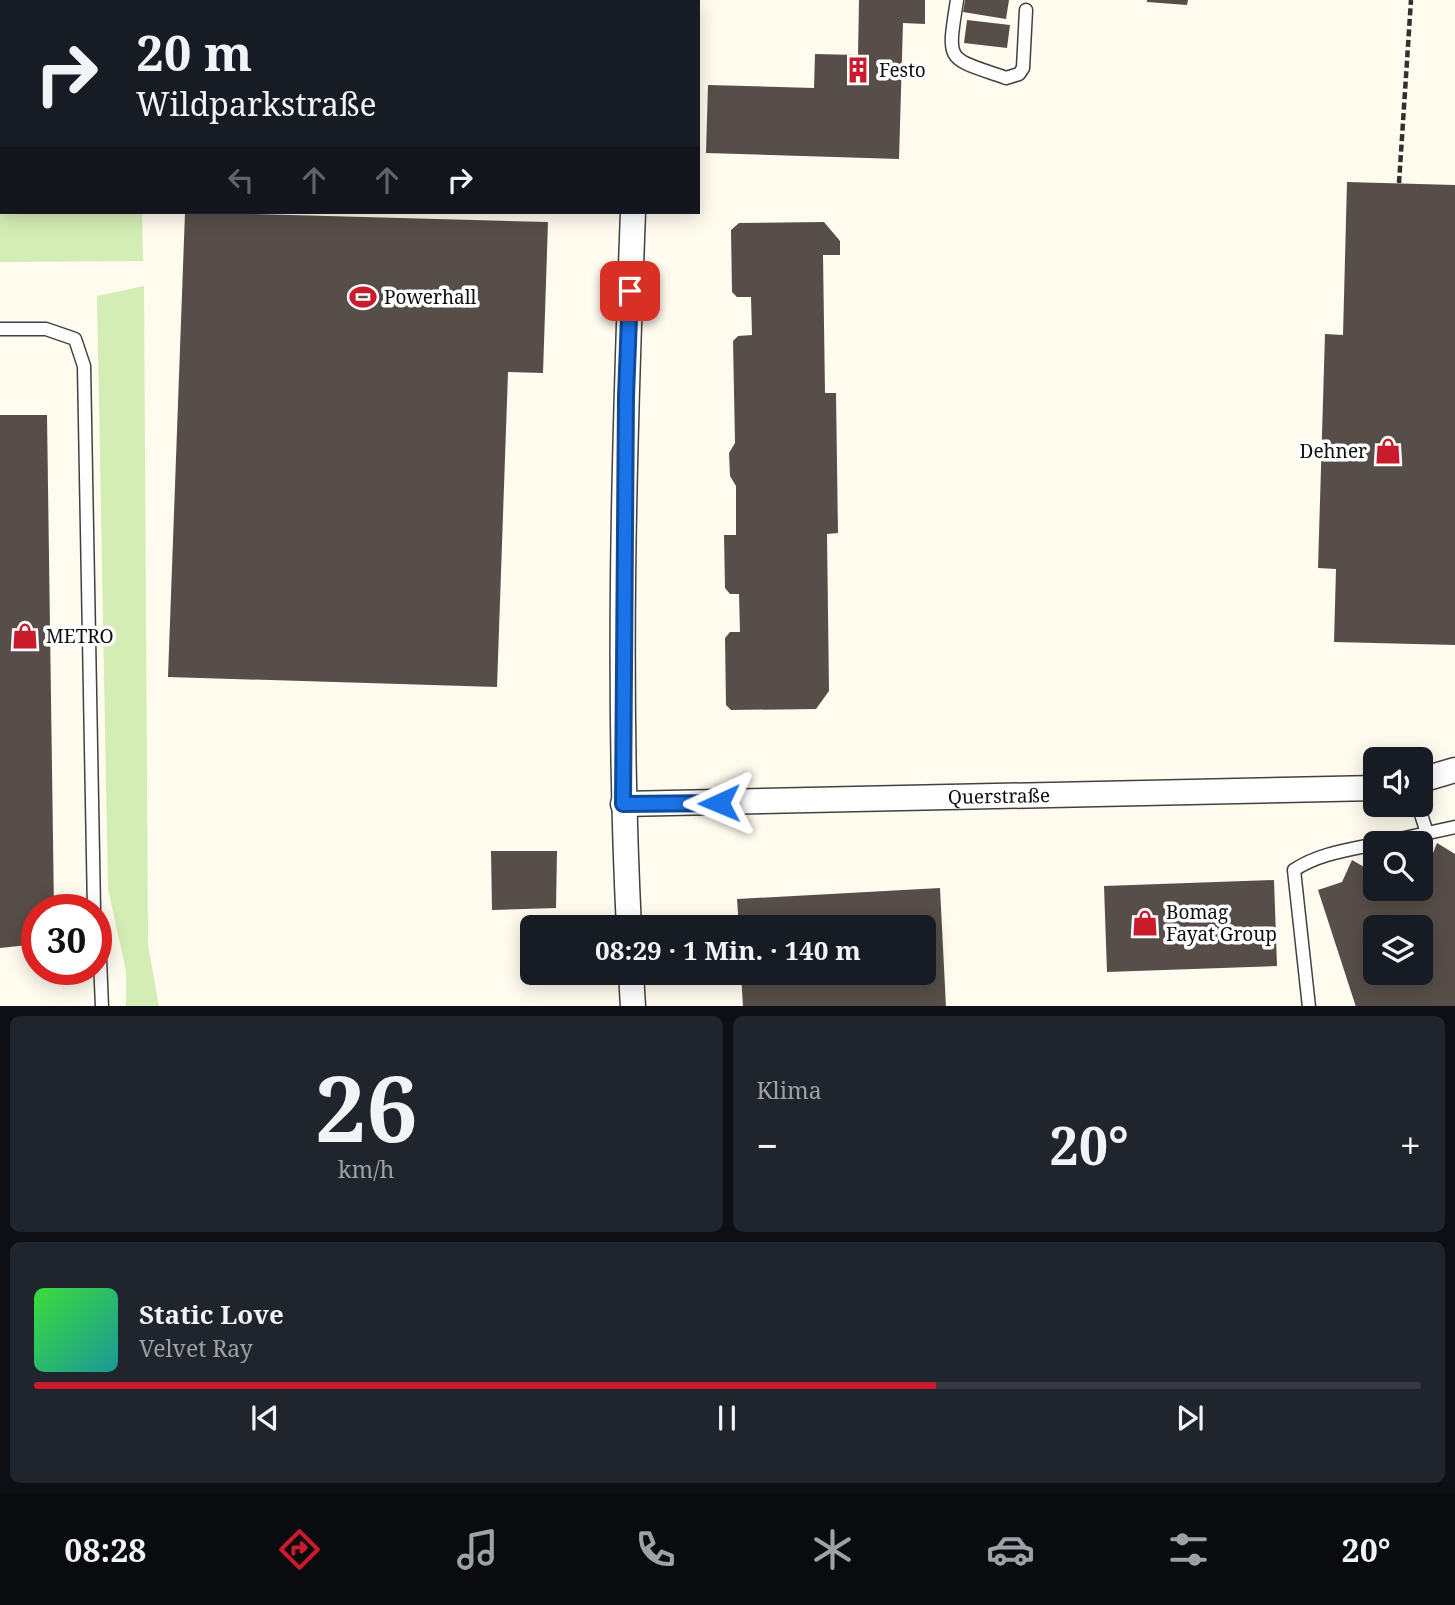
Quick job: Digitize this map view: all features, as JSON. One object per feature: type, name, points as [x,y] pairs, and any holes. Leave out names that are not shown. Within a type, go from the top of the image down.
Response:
[{"type":"street","points":[[628,915],[623,804],[626,396],[633,214]]},
{"type":"street","points":[[1433,776],[1455,770]]},
{"type":"street","name":"Querstraße","points":[[623,804],[1363,789]]},
{"type":"street","points":[[632,985],[633,1006]]},
{"type":"lane","points":[[957,0],[951,50],[957,59],[1006,78],[1020,74],[1023,68],[1026,10]]},
{"type":"lane","points":[[0,329],[47,329],[75,339],[84,366],[94,894]]},
{"type":"lane","points":[[1433,832],[1455,827]]},
{"type":"lane","points":[[1309,1006],[1294,870],[1330,854],[1363,847]]},
{"type":"lane","points":[[101,985],[102,1006]]},
{"type":"path","points":[[1399,183],[1410,0]]},
{"type":"green space","points":[[0,214],[142,214],[143,261],[0,262]]},
{"type":"green space","points":[[144,286],[148,945],[159,1006],[126,1006],[126,971],[112,907],[112,894],[109,894],[97,296]]},
{"type":"building","name":"Festo","points":[[859,0],[925,0],[925,24],[903,23],[899,159],[706,153],[708,85],[814,88],[815,54],[858,55]]},
{"type":"building","points":[[965,0],[1009,0],[1006,19],[963,12]]},
{"type":"building","points":[[1147,0],[1188,0],[1187,5]]},
{"type":"building","points":[[967,20],[1010,25],[1007,48],[964,43]]},
{"type":"building","name":"Dehner","points":[[1347,182],[1455,185],[1455,645],[1334,642],[1336,569],[1318,568],[1325,334],[1343,335]]},
{"type":"building","points":[[185,214],[548,222],[543,373],[508,372],[497,687],[168,677]]},
{"type":"building","points":[[824,222],[840,241],[840,255],[823,255],[825,393],[836,393],[838,533],[827,534],[829,691],[816,709],[731,710],[726,705],[725,638],[730,632],[740,632],[739,594],[730,594],[725,588],[724,535],[736,535],[736,486],[730,476],[729,453],[735,443],[733,341],[738,336],[752,335],[751,297],[737,297],[732,292],[731,230],[739,223]]},
{"type":"building","name":"METRO","points":[[0,415],[47,415],[54,894],[21,894],[21,946],[0,948]]},
{"type":"building","points":[[1437,843],[1455,854],[1455,1006],[1356,1006],[1318,890],[1342,882],[1352,860],[1363,866],[1363,901],[1433,901],[1433,853]]},
{"type":"building","points":[[491,851],[557,851],[556,908],[492,910]]},
{"type":"building","points":[[1274,880],[1277,966],[1107,972],[1104,886]]},
{"type":"building","points":[[940,888],[946,1006],[743,1006],[742,985],[936,985],[936,915],[738,915],[737,899]]},
{"type":"place","name":"Festo","points":[[858,70]]},
{"type":"place","name":"Powerhall","points":[[363,297]]},
{"type":"place","name":"Dehner","points":[[1388,451]]},
{"type":"place","name":"METRO","points":[[25,636]]},
{"type":"place","name":"Bomag Fayat Group","points":[[1145,923]]},
{"type":"route","points":[[630,291],[626,396],[623,804],[719,803]]}]
